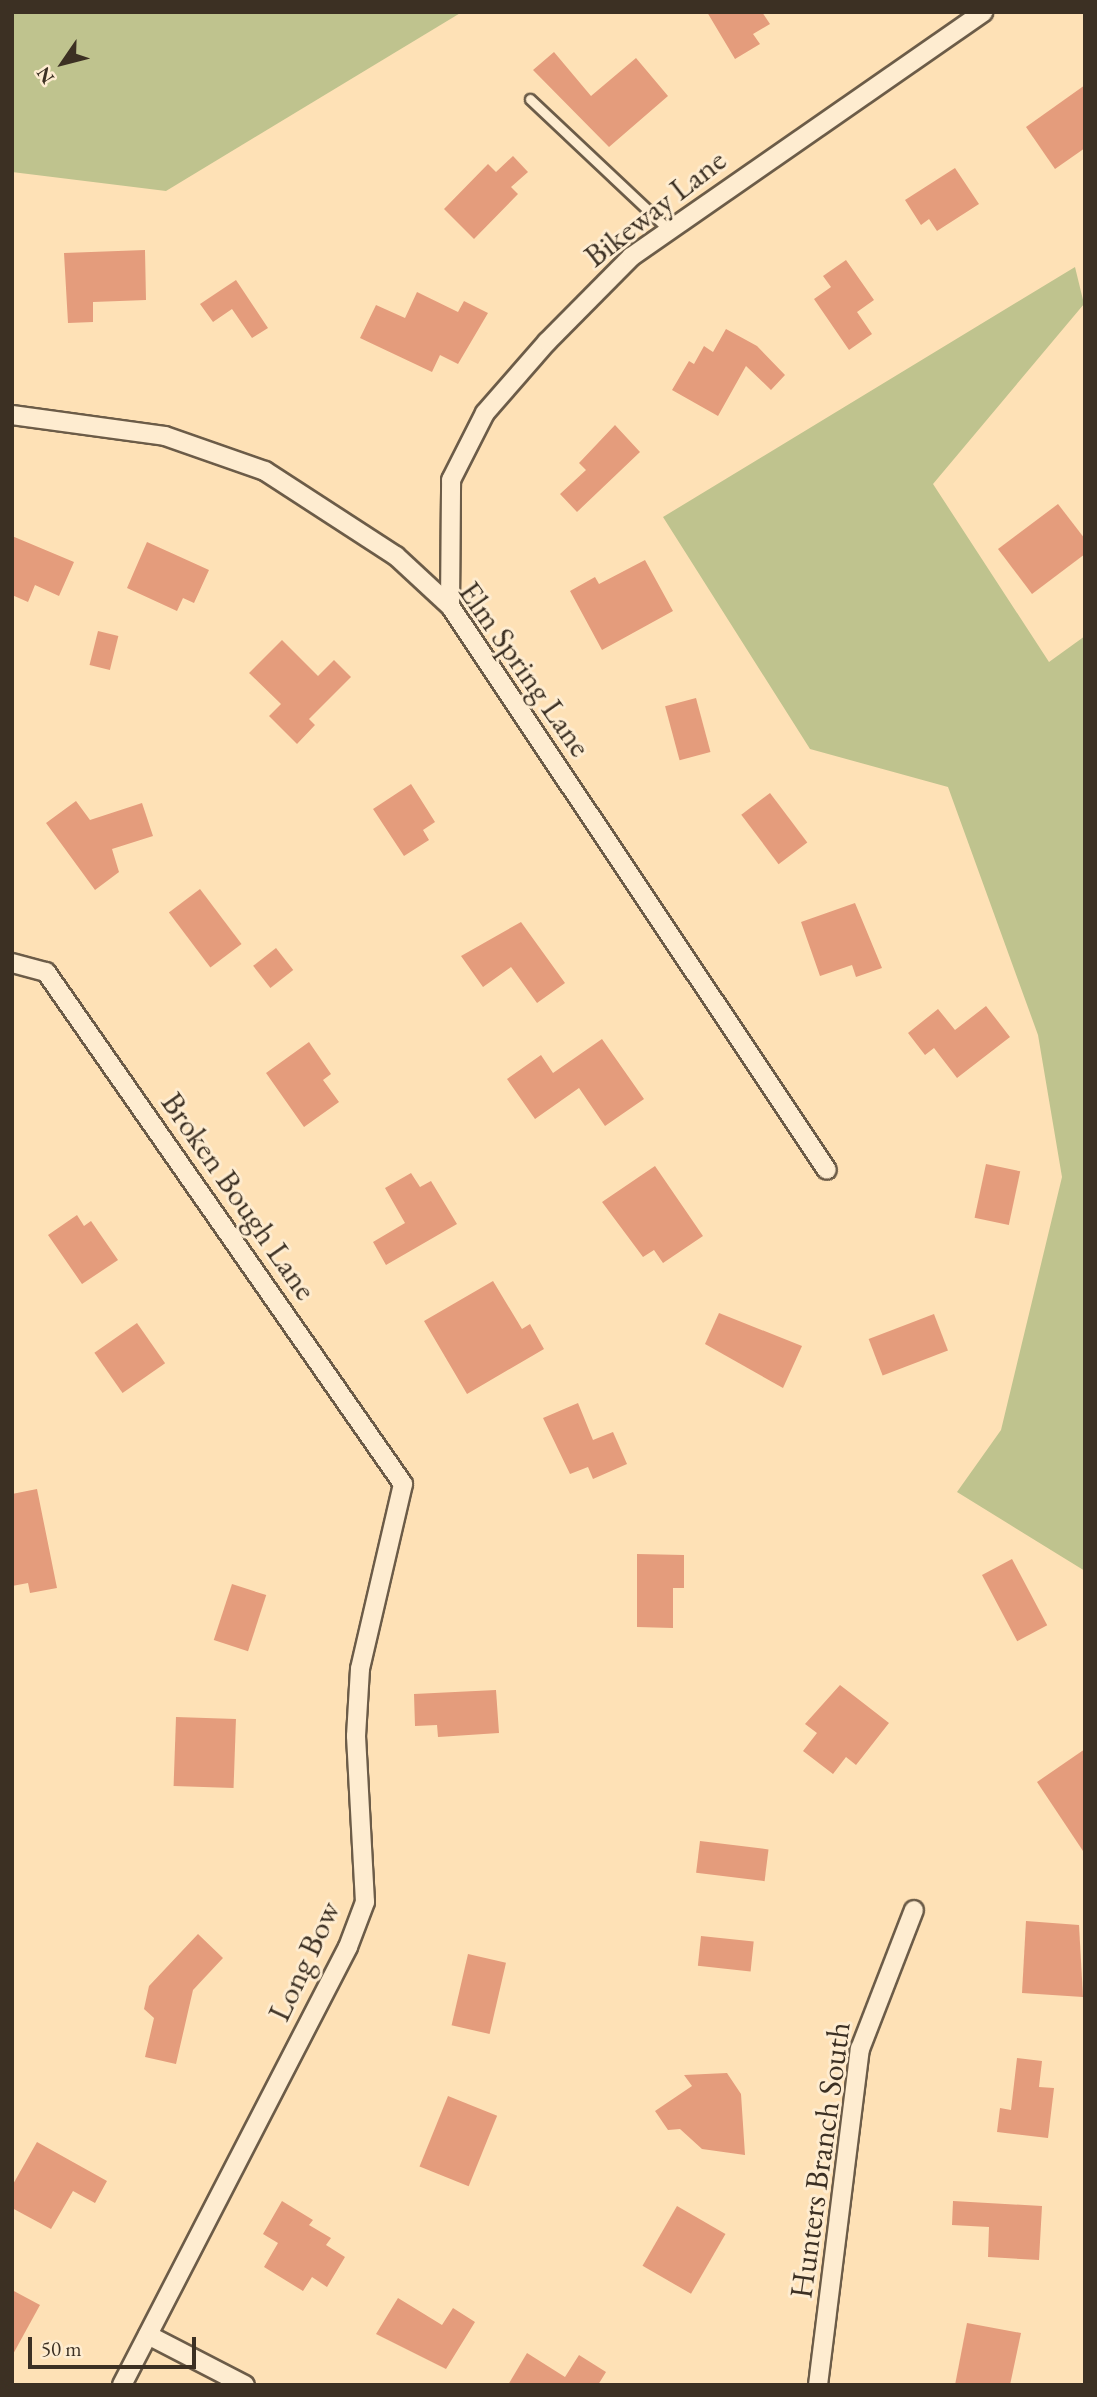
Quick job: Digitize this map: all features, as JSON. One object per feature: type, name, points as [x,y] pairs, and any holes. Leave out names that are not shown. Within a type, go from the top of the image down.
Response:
[{"type":"street","name":"Bikeway Lane","points":[[450,606],[451,480],[468,442],[547,342],[631,257],[983,12]]},
{"type":"street","name":"Elm Spring Lane","points":[[12,415],[165,436],[265,471],[396,556],[450,606],[827,1170]]},
{"type":"street","name":"Broken Bough Lane","points":[[12,963],[46,972],[402,1484]]},
{"type":"street","name":"Long Bow","points":[[122,2385],[348,1947],[365,1902],[356,1737],[360,1670],[402,1484]]},
{"type":"street","name":"Hunters Branch South","points":[[818,2385],[860,2049],[914,1910]]},
{"type":"street","points":[[148,2335],[245,2385]]},
{"type":"lane","points":[[530,99],[668,229]]},
{"type":"green space","points":[[12,12],[462,12],[166,191],[12,172]]},
{"type":"green space","points":[[1075,267],[1084,304],[933,484],[1049,662],[1085,636],[1085,1571],[957,1492],[1001,1430],[1062,1177],[1038,1035],[948,787],[810,749],[663,517]]},
{"type":"building","points":[[707,12],[762,12],[770,24],[753,34],[760,44],[735,59]]},
{"type":"building","points":[[554,52],[591,96],[636,58],[668,96],[609,147],[533,70]]},
{"type":"building","points":[[1085,85],[1085,148],[1055,169],[1026,127]]},
{"type":"building","points":[[513,156],[528,172],[511,187],[518,194],[474,239],[444,209],[488,164],[496,172]]},
{"type":"building","points":[[955,168],[979,204],[937,231],[929,219],[921,225],[905,200]]},
{"type":"building","points":[[145,250],[146,300],[93,302],[93,322],[68,323],[64,253]]},
{"type":"building","points":[[846,260],[874,300],[857,312],[872,334],[849,350],[814,299],[831,287],[823,276]]},
{"type":"building","points":[[236,280],[268,328],[252,338],[232,309],[213,322],[200,304]]},
{"type":"building","points":[[417,292],[458,312],[464,301],[488,313],[458,364],[440,355],[432,372],[360,338],[376,305],[405,318]]},
{"type":"building","points":[[726,329],[757,346],[785,375],[771,390],[746,366],[718,416],[672,390],[689,361],[694,364],[704,346],[713,352]]},
{"type":"building","points":[[615,425],[640,452],[577,512],[560,494],[586,470],[579,463]]},
{"type":"building","points":[[1058,504],[1085,539],[1085,554],[1032,594],[998,549]]},
{"type":"building","points":[[12,536],[74,562],[59,596],[35,585],[28,602],[12,595]]},
{"type":"building","points":[[147,542],[209,570],[194,603],[183,598],[177,611],[127,588]]},
{"type":"building","points":[[645,560],[673,611],[602,650],[570,591],[595,577],[599,584]]},
{"type":"building","points":[[98,631],[118,636],[110,670],[90,665]]},
{"type":"building","points":[[282,640],[318,676],[334,660],[351,677],[309,719],[315,725],[297,744],[269,716],[281,704],[249,673]]},
{"type":"building","points":[[696,698],[710,752],[680,760],[665,706]]},
{"type":"building","points":[[411,784],[435,822],[423,830],[429,840],[404,856],[373,809]]},
{"type":"building","points":[[770,793],[807,843],[779,864],[741,815]]},
{"type":"building","points":[[76,801],[90,820],[142,803],[153,836],[112,849],[119,872],[95,890],[46,823]]},
{"type":"building","points":[[200,889],[242,944],[210,968],[169,912]]},
{"type":"building","points":[[855,903],[882,968],[856,977],[852,965],[820,976],[801,922]]},
{"type":"building","points":[[521,922],[565,983],[537,1003],[511,967],[483,987],[461,956]]},
{"type":"building","points":[[276,948],[293,970],[270,988],[253,966]]},
{"type":"building","points":[[986,1006],[1010,1037],[957,1078],[934,1048],[925,1055],[908,1033],[938,1009],[955,1030]]},
{"type":"building","points":[[602,1039],[644,1099],[605,1126],[579,1088],[535,1119],[507,1079],[541,1055],[553,1073]]},
{"type":"building","points":[[309,1042],[331,1074],[323,1080],[339,1102],[304,1127],[266,1073]]},
{"type":"building","points":[[986,1164],[1020,1171],[1009,1225],[975,1218]]},
{"type":"building","points":[[655,1166],[703,1236],[663,1263],[654,1250],[643,1257],[602,1202]]},
{"type":"building","points":[[411,1173],[420,1187],[431,1181],[457,1224],[386,1265],[373,1242],[405,1223],[385,1188]]},
{"type":"building","points":[[77,1215],[84,1226],[91,1221],[118,1260],[82,1284],[48,1235]]},
{"type":"building","points":[[493,1281],[522,1329],[530,1324],[544,1349],[467,1394],[424,1321]]},
{"type":"building","points":[[719,1313],[802,1346],[783,1388],[705,1344]]},
{"type":"building","points":[[934,1314],[948,1350],[883,1375],[869,1339]]},
{"type":"building","points":[[137,1323],[165,1363],[123,1393],[94,1353]]},
{"type":"building","points":[[578,1403],[593,1440],[613,1432],[627,1464],[593,1479],[588,1467],[570,1474],[543,1418]]},
{"type":"building","points":[[37,1489],[57,1588],[30,1593],[28,1583],[12,1586],[12,1494]]},
{"type":"building","points":[[637,1554],[684,1555],[684,1588],[673,1588],[673,1628],[637,1627]]},
{"type":"building","points":[[1012,1559],[1047,1625],[1017,1641],[982,1575]]},
{"type":"building","points":[[232,1584],[266,1595],[248,1651],[214,1640]]},
{"type":"building","points":[[840,1685],[889,1723],[856,1765],[846,1757],[833,1774],[803,1751],[817,1733],[805,1724]]},
{"type":"building","points":[[496,1690],[499,1733],[438,1737],[437,1725],[415,1726],[414,1694]]},
{"type":"building","points":[[176,1717],[236,1719],[234,1788],[174,1786]]},
{"type":"building","points":[[1085,1749],[1085,1854],[1037,1782]]},
{"type":"building","points":[[700,1841],[768,1849],[765,1881],[696,1873]]},
{"type":"building","points":[[1026,1921],[1079,1925],[1083,1997],[1022,1993]]},
{"type":"building","points":[[198,1934],[223,1958],[193,1990],[176,2064],[145,2057],[154,2018],[144,2009],[149,1986]]},
{"type":"building","points":[[701,1936],[754,1942],[751,1971],[698,1966]]},
{"type":"building","points":[[468,1954],[506,1963],[490,2034],[452,2025]]},
{"type":"building","points":[[1017,2058],[1042,2061],[1039,2087],[1054,2088],[1048,2138],[997,2132],[1000,2108],[1011,2110]]},
{"type":"building","points":[[727,2073],[741,2094],[745,2155],[702,2149],[680,2129],[668,2130],[655,2111],[692,2086],[684,2075]]},
{"type":"building","points":[[448,2096],[497,2116],[469,2186],[420,2166]]},
{"type":"building","points":[[37,2142],[107,2181],[95,2203],[73,2191],[51,2229],[12,2208],[12,2186]]},
{"type":"building","points":[[282,2201],[313,2220],[309,2225],[331,2238],[326,2245],[345,2257],[327,2287],[312,2277],[303,2291],[264,2267],[278,2243],[263,2234]]},
{"type":"building","points":[[953,2201],[1042,2206],[1039,2260],[988,2257],[989,2227],[952,2225]]},
{"type":"building","points":[[677,2206],[725,2234],[691,2294],[642,2266]]},
{"type":"building","points":[[12,2290],[40,2305],[12,2356]]},
{"type":"building","points":[[398,2298],[442,2325],[453,2308],[475,2322],[446,2369],[376,2334]]},
{"type":"building","points":[[967,2323],[1021,2333],[1010,2385],[955,2385]]},
{"type":"building","points":[[527,2353],[565,2377],[579,2355],[606,2372],[598,2385],[508,2385]]}]
